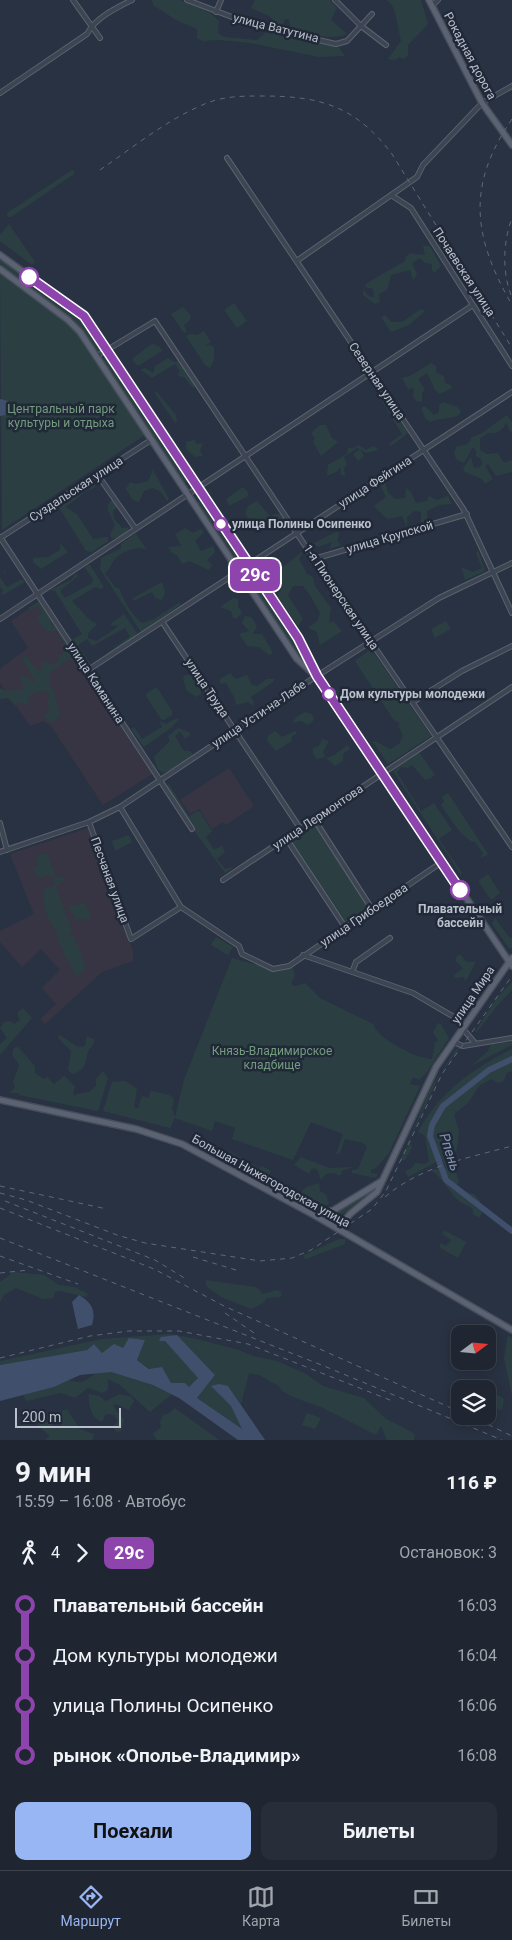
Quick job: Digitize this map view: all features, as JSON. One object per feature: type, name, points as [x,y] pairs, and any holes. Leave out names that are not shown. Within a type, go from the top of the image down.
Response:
[{"type":"main road","name":"Рокадная дорога","points":[[431,3],[482,103],[512,145]]},
{"type":"main road","name":"улица Мира","points":[[0,255],[84,316],[307,653],[317,676],[511,962],[436,1067],[377,1192],[350,1214],[338,1229]]},
{"type":"main road","name":"улица Мира","points":[[0,269],[68,320],[97,356],[297,659],[317,676]]},
{"type":"main road","name":"Большая Нижегородская улица","points":[[0,1100],[165,1138],[202,1154],[314,1215],[512,1330]]},
{"type":"main road","points":[[314,1215],[321,1215],[334,1210],[383,1180]]},
{"type":"street","points":[[73,0],[100,38]]},
{"type":"street","points":[[0,93],[87,34],[91,26],[118,6],[132,0]]},
{"type":"street","name":"улица Ватутина","points":[[187,0],[253,25],[336,44],[347,42],[372,14]]},
{"type":"street","points":[[216,12],[220,0]]},
{"type":"street","points":[[335,0],[361,26],[386,45]]},
{"type":"street","points":[[431,3],[438,0]]},
{"type":"street","points":[[298,260],[417,177],[423,165],[482,103],[512,86]]},
{"type":"street","name":"Северная улица","points":[[227,158],[298,260],[371,373],[467,514],[512,613]]},
{"type":"street","name":"Почаевская улица","points":[[390,196],[411,208],[512,366]]},
{"type":"street","points":[[0,619],[134,528],[198,488],[473,305]]},
{"type":"street","name":"1-я Пионерская улица","points":[[106,350],[110,350],[155,321],[314,559],[512,846]]},
{"type":"street","points":[[97,356],[106,350]]},
{"type":"street","name":"улица Фейгина","points":[[88,670],[163,623],[512,392]]},
{"type":"street","name":"Суздальская улица","points":[[0,537],[152,440]]},
{"type":"street","points":[[98,474],[134,528]]},
{"type":"street","name":"улица Крупской","points":[[314,559],[467,514]]},
{"type":"street","name":"улица Каманина","points":[[0,537],[192,829]]},
{"type":"street","name":"улица Усти-на-Лабе","points":[[0,852],[90,822],[120,807],[317,676],[440,598],[512,563]]},
{"type":"street","name":"улица Труда","points":[[163,623],[300,828]]},
{"type":"street","points":[[413,702],[462,672],[512,646]]},
{"type":"street","name":"улица Лермонтова","points":[[223,880],[512,687]]},
{"type":"street","points":[[120,807],[181,907]]},
{"type":"street","points":[[314,819],[372,909]]},
{"type":"street","name":"Песчаная улица","points":[[90,822],[131,939],[181,907]]},
{"type":"street","points":[[0,823],[7,850]]},
{"type":"street","points":[[286,838],[345,927]]},
{"type":"street","name":"улица Грибоедова","points":[[181,907],[239,946],[242,954],[273,969],[287,968],[303,955],[442,862]]},
{"type":"street","points":[[352,972],[356,962],[390,938]]},
{"type":"street","points":[[303,955],[423,998],[464,1027],[475,1043]]},
{"type":"street","points":[[453,1042],[463,1046],[512,1038]]},
{"type":"shaded area","points":[[39,602],[154,773],[103,805],[51,726],[44,721],[30,726],[0,683],[0,670],[2,667],[28,648],[11,621]]},
{"type":"shaded area","points":[[229,768],[254,806],[226,825],[223,822],[212,829],[199,809],[190,814],[180,800]]},
{"type":"shaded area","points":[[88,828],[133,951],[133,961],[102,972],[45,1024],[40,1019],[56,1004],[42,988],[60,970],[41,949],[22,967],[0,942],[0,931],[34,914],[10,854]]},
{"type":"green space","points":[[152,0],[181,0],[210,13],[219,21],[218,33],[224,37],[257,40],[269,30],[338,46],[345,56],[319,57],[250,43],[218,40],[203,41],[197,38],[197,29],[176,20],[153,5]]},
{"type":"green space","points":[[255,0],[330,0],[337,8],[331,20],[347,34],[327,37],[310,34],[290,27],[289,19],[285,19],[282,27],[274,27],[271,17],[251,8]]},
{"type":"green space","points":[[387,0],[421,0],[428,24],[408,45],[408,55],[404,59],[398,57],[396,60],[388,59],[401,41],[395,13],[392,5]]},
{"type":"green space","points":[[72,170],[74,174],[11,217],[7,217],[7,213]]},
{"type":"green space","points":[[9,224],[35,262],[32,265],[0,241],[0,235]]},
{"type":"green space","points":[[423,246],[430,246],[441,266],[435,272],[432,271],[432,264],[425,263],[420,258],[412,263],[417,274],[413,280],[410,270],[391,275],[387,290],[379,294],[380,302],[375,304],[363,295],[363,290],[370,297],[374,297],[373,289],[365,287],[367,283],[405,261],[406,256],[411,253],[425,255]]},
{"type":"green space","points":[[0,257],[23,274],[18,280],[2,268],[3,265],[0,264]]},
{"type":"green space","name":"Центральный парк культуры и отдыха","points":[[0,273],[66,321],[79,334],[145,435],[2,530]]},
{"type":"green space","points":[[29,279],[82,318],[102,349],[101,351],[97,352],[76,323],[23,283]]},
{"type":"green space","points":[[234,303],[247,321],[237,328],[224,310]]},
{"type":"green space","points":[[183,307],[191,316],[190,320],[184,325],[187,332],[184,333],[171,314]]},
{"type":"green space","points":[[421,309],[425,311],[409,325],[391,332],[381,317],[385,315],[391,322],[402,322]]},
{"type":"green space","points":[[204,331],[211,342],[205,346],[210,345],[214,347],[214,360],[210,368],[205,365],[186,336],[190,334],[198,335]]},
{"type":"green space","points":[[152,344],[159,346],[162,351],[138,366],[133,361],[133,358]]},
{"type":"green space","points":[[108,356],[188,477],[188,481],[183,482],[102,359]]},
{"type":"green space","points":[[168,358],[174,362],[179,361],[196,386],[193,388],[184,377],[178,376],[180,371],[175,364],[152,378],[141,370],[145,368],[153,373],[155,366]]},
{"type":"green space","points":[[431,363],[436,366],[436,372],[444,376],[445,383],[451,385],[452,388],[440,394],[435,390],[427,373],[418,379],[425,389],[422,394],[422,402],[416,401],[413,396],[414,388],[408,389],[402,378],[410,376]]},
{"type":"green space","points":[[156,391],[176,415],[177,421],[175,423],[155,393]]},
{"type":"green space","points":[[378,395],[382,395],[408,433],[391,446],[389,444],[402,434]]},
{"type":"green space","points":[[443,402],[457,407],[461,411],[459,415],[430,422],[425,418],[421,408],[425,406],[434,415],[439,412],[439,405]]},
{"type":"green space","points":[[507,415],[512,422],[512,434],[506,423],[499,431],[488,433],[480,439],[480,450],[487,454],[498,453],[504,463],[512,460],[512,472],[496,476],[488,464],[485,466],[493,479],[485,484],[482,479],[465,472],[463,468],[471,457],[474,468],[480,467],[482,464],[481,459],[476,456],[476,451],[473,447],[464,463],[456,459],[454,453],[457,446],[466,445],[471,440],[470,438],[482,433]]},
{"type":"green space","points":[[320,425],[326,425],[332,438],[338,442],[321,456],[313,442],[315,438],[311,433]]},
{"type":"green space","points":[[194,440],[197,444],[203,443],[200,451],[203,456],[195,457],[186,449],[186,442]]},
{"type":"green space","points":[[358,445],[366,450],[373,446],[379,450],[366,453],[357,448],[344,457],[347,464],[344,469],[345,475],[341,475],[341,467],[336,472],[327,476],[328,465],[347,454],[348,448],[354,448]]},
{"type":"green space","points":[[360,449],[364,456],[358,461],[353,454]]},
{"type":"green space","points":[[153,470],[169,499],[167,501],[161,492],[153,488],[144,491],[139,502],[133,500],[126,489],[130,482],[136,484],[148,481]]},
{"type":"green space","points":[[93,480],[96,487],[86,491],[66,507],[77,514],[93,539],[108,537],[108,541],[92,552],[86,551],[57,504]]},
{"type":"green space","points":[[382,482],[385,482],[388,492],[395,499],[405,498],[406,488],[411,492],[416,503],[427,501],[429,496],[437,500],[448,496],[452,504],[439,505],[427,511],[427,521],[424,523],[421,522],[421,512],[414,511],[407,517],[407,527],[402,516],[387,519],[374,506],[386,497],[381,487]]},
{"type":"green space","points":[[243,487],[248,492],[248,496],[229,506],[226,499]]},
{"type":"green space","points":[[113,498],[119,505],[113,511],[114,519],[122,528],[129,527],[126,534],[112,539],[110,534],[115,525],[108,510],[108,504]]},
{"type":"green space","points":[[203,499],[242,559],[239,563],[197,503]]},
{"type":"green space","points":[[257,501],[270,516],[280,513],[285,521],[273,530],[270,529],[270,521],[265,519],[257,527],[251,525],[245,513],[248,506]]},
{"type":"green space","points":[[185,528],[193,533],[201,529],[204,532],[195,541],[201,551],[213,546],[215,552],[207,560],[212,565],[209,570],[189,561],[182,564],[177,555],[173,554],[168,547],[181,546],[175,534]]},
{"type":"green space","points":[[338,531],[339,536],[337,540],[341,545],[329,549],[332,542],[318,547],[314,543]]},
{"type":"green space","points":[[135,534],[147,550],[139,548],[125,552],[114,560],[105,573],[115,587],[120,589],[132,613],[143,623],[154,619],[180,602],[180,605],[141,632],[100,569],[101,558],[121,548],[121,544]]},
{"type":"green space","points":[[60,543],[68,552],[41,569],[33,562],[33,558],[48,557],[60,550]]},
{"type":"green space","points":[[478,550],[485,571],[465,580],[461,567],[473,572],[482,568],[476,553]]},
{"type":"green space","points":[[302,552],[299,559],[307,574],[313,577],[315,586],[331,608],[329,623],[333,621],[342,631],[320,645],[317,632],[308,628],[318,620],[320,613],[303,586],[293,586],[288,595],[303,619],[298,626],[277,596],[283,586],[274,574]]},
{"type":"green space","points":[[87,565],[90,565],[104,587],[100,589],[95,587],[72,601],[90,620],[97,624],[88,633],[88,638],[96,641],[115,629],[118,625],[111,626],[112,623],[124,614],[137,633],[135,637],[109,655],[106,654],[130,636],[125,628],[92,646],[87,639],[78,645],[90,663],[89,667],[61,625],[72,640],[82,634],[55,591],[50,590],[71,580],[76,574],[78,576],[60,591],[65,598],[92,583],[93,579],[85,568]]},
{"type":"green space","points":[[251,573],[307,657],[309,665],[301,660],[246,577]]},
{"type":"green space","points":[[3,576],[1,579],[7,587],[22,579],[25,582],[3,595],[1,594],[3,591],[0,587],[0,579]]},
{"type":"green space","points":[[162,582],[165,592],[162,600],[155,598],[152,592],[133,601],[133,598]]},
{"type":"green space","points":[[233,598],[238,599],[238,606],[242,613],[237,618],[233,618],[231,611],[220,607]]},
{"type":"green space","points":[[39,601],[53,620],[51,625],[58,627],[84,671],[70,658],[49,673],[49,683],[61,714],[54,721],[49,721],[44,716],[50,711],[48,702],[50,694],[47,692],[40,691],[29,696],[28,704],[21,702],[15,705],[8,698],[0,699],[0,688],[7,691],[23,690],[23,684],[19,676],[23,675],[33,682],[35,681],[22,658],[27,656],[33,666],[41,672],[43,661],[53,665],[58,661],[59,656],[68,650],[56,630],[46,632],[46,627],[43,627],[37,617],[42,613],[38,606],[31,610],[28,608]]},
{"type":"green space","points":[[245,616],[251,617],[257,626],[253,634],[262,634],[273,653],[269,655],[259,647],[247,646],[239,634],[249,631],[242,623]]},
{"type":"green space","points":[[446,621],[451,629],[435,638],[431,629]]},
{"type":"green space","points":[[371,649],[431,736],[388,764],[373,742],[375,741],[390,749],[399,744],[403,735],[398,726],[400,724],[397,721],[395,722],[355,661]]},
{"type":"green space","points":[[230,673],[236,679],[247,675],[252,685],[257,686],[267,679],[274,679],[273,682],[251,697],[254,703],[253,706],[248,702],[236,705],[235,699],[226,683],[220,684],[220,679]]},
{"type":"green space","points":[[185,675],[193,675],[201,688],[201,694],[196,697],[187,691],[183,679]]},
{"type":"green space","points":[[155,688],[158,689],[172,711],[172,715],[164,720],[161,719],[146,696],[147,693]]},
{"type":"green space","points":[[305,712],[312,714],[314,720],[308,725],[301,721],[293,723],[296,717]]},
{"type":"green space","points":[[179,719],[172,727],[144,747],[131,729],[134,727],[142,739],[162,727],[160,721],[166,724]]},
{"type":"green space","points":[[178,728],[189,732],[190,735],[185,739],[180,732],[175,736],[184,751],[190,751],[193,754],[175,768],[163,773],[157,768],[154,757],[170,741],[168,736]]},
{"type":"green space","points":[[275,731],[282,737],[295,731],[297,733],[291,737],[292,741],[276,751],[267,740],[268,736]]},
{"type":"green space","points":[[322,739],[329,741],[323,752],[325,757],[317,759],[313,754],[313,748],[319,746]]},
{"type":"green space","points":[[348,745],[350,749],[343,754],[343,761],[335,766],[326,758],[334,755]]},
{"type":"green space","points":[[419,752],[435,775],[425,780],[412,765],[408,768],[401,767],[397,773],[421,811],[434,803],[452,830],[439,839],[462,873],[461,875],[393,771]]},
{"type":"green space","points":[[169,784],[189,816],[198,811],[200,812],[212,831],[206,837],[214,850],[222,846],[225,852],[217,859],[225,869],[234,867],[225,873],[195,832],[195,827],[192,827],[166,787]]},
{"type":"green space","points":[[448,793],[488,854],[483,857],[481,857],[483,853],[475,842],[470,841],[461,832],[441,805],[444,801],[442,797]]},
{"type":"green space","points":[[313,823],[369,907],[346,922],[290,839]]},
{"type":"green space","points":[[129,835],[132,842],[115,851],[112,841]]},
{"type":"green space","points":[[47,854],[56,878],[64,876],[67,880],[59,883],[56,888],[72,931],[67,936],[74,936],[85,967],[83,972],[75,976],[57,938],[58,930],[54,929],[45,911],[43,890],[55,885],[53,878],[50,874],[41,878],[36,875],[33,868],[39,864],[36,859],[39,855]]},
{"type":"green space","points":[[488,874],[500,893],[491,900],[478,881]]},
{"type":"green space","points":[[85,902],[91,916],[83,921],[81,918],[76,920],[68,907]]},
{"type":"green space","points":[[495,918],[509,937],[512,938],[512,948],[509,948],[492,924]]},
{"type":"green space","points":[[216,937],[233,947],[228,955],[211,945]]},
{"type":"green space","points":[[458,955],[461,955],[466,962],[476,962],[465,982],[464,977],[455,978],[454,975],[463,968],[455,960]]},
{"type":"green space","name":"Князь-Владимирское кладбище","points":[[232,958],[274,970],[293,968],[295,975],[291,984],[295,986],[305,983],[320,998],[373,1024],[376,1030],[390,1042],[417,1056],[432,1059],[435,1043],[438,1040],[433,1033],[438,1023],[441,1024],[449,1038],[427,1072],[419,1080],[413,1077],[410,1084],[420,1086],[389,1153],[375,1169],[371,1169],[371,1173],[378,1174],[375,1178],[352,1173],[352,1170],[358,1169],[367,1147],[363,1143],[345,1139],[340,1153],[336,1154],[343,1134],[311,1122],[293,1160],[232,1139],[235,1128],[215,1121],[212,1131],[175,1118],[170,1128],[103,1111],[112,1082],[125,1081],[137,1089],[134,1107],[138,1108],[142,1096],[148,1098],[151,1091],[169,1095],[174,1099],[172,1109],[175,1117],[184,1080]]},
{"type":"green space","points":[[512,982],[512,990],[477,1032],[475,1032],[496,999]]},
{"type":"green space","points":[[23,1008],[32,1018],[0,1055],[0,1044],[7,1038],[0,1028],[4,1022],[10,1021],[14,1024],[20,1020],[17,1013]]},
{"type":"green space","points":[[60,1035],[78,1047],[85,1046],[87,1036],[94,1039],[87,1054],[85,1065],[81,1070],[72,1074],[68,1070],[71,1051],[58,1038]]},
{"type":"green space","points":[[512,1042],[512,1045],[471,1066],[488,1051],[491,1044]]},
{"type":"green space","points":[[18,1047],[35,1066],[35,1073],[44,1079],[47,1077],[54,1084],[64,1076],[75,1086],[73,1094],[76,1096],[76,1094],[89,1092],[96,1086],[96,1079],[103,1071],[108,1078],[98,1111],[19,1095],[19,1093],[9,1093],[15,1088],[13,1082],[19,1065],[12,1054],[14,1048]]},
{"type":"green space","points":[[460,1048],[440,1074],[406,1148],[411,1143],[412,1147],[405,1160],[400,1161],[397,1168],[431,1088],[456,1049]]},
{"type":"green space","points":[[512,1049],[512,1071],[507,1073],[503,1082],[498,1083],[491,1079],[479,1086],[468,1103],[454,1114],[459,1131],[457,1149],[452,1159],[459,1182],[456,1186],[474,1194],[480,1201],[479,1204],[471,1203],[483,1212],[479,1218],[473,1214],[473,1209],[454,1196],[436,1173],[431,1170],[446,1168],[442,1159],[408,1177],[405,1171],[413,1167],[415,1163],[425,1164],[429,1161],[425,1135],[418,1132],[436,1105],[470,1074]]},
{"type":"green space","points":[[229,1151],[260,1168],[262,1166],[271,1171],[267,1179],[227,1156]]},
{"type":"green space","points":[[301,1157],[329,1168],[354,1167],[341,1171],[342,1174],[339,1176],[335,1173],[326,1174],[321,1180],[317,1169],[312,1168],[309,1174],[294,1165]]},
{"type":"green space","points":[[319,1183],[320,1191],[326,1195],[329,1204],[317,1205],[299,1195],[306,1187]]},
{"type":"green space","points":[[374,1189],[365,1199],[338,1217],[334,1214]]},
{"type":"green space","points":[[444,1230],[466,1242],[458,1258],[439,1247],[441,1243],[446,1246],[451,1240],[442,1234]]},
{"type":"green space","points":[[339,1239],[345,1239],[345,1244],[306,1259],[303,1257],[304,1255]]},
{"type":"green space","points":[[14,1272],[44,1275],[59,1285],[74,1287],[88,1294],[86,1297],[61,1291],[55,1292],[53,1298],[43,1299],[16,1288],[4,1295],[0,1302],[0,1282]]},
{"type":"green space","points":[[206,1280],[255,1287],[262,1294],[278,1290],[282,1294],[280,1297],[267,1298],[263,1303],[251,1309],[221,1297],[206,1286]]},
{"type":"green space","points":[[176,1335],[159,1341],[165,1341],[199,1379],[189,1387],[185,1383],[171,1383],[137,1360],[145,1340],[130,1338],[123,1348],[102,1353],[94,1344],[87,1350],[0,1365],[0,1361],[102,1339]]},
{"type":"green space","points":[[177,1335],[277,1361],[306,1374],[323,1386],[364,1398],[385,1418],[415,1434],[414,1440],[387,1440],[381,1426],[376,1435],[323,1408],[293,1397],[282,1391],[279,1386],[259,1375],[249,1373],[241,1404],[228,1386],[212,1386],[231,1406],[243,1430],[197,1398],[215,1375]]},
{"type":"green space","points":[[508,1335],[512,1339],[512,1396],[504,1358]]},
{"type":"green space","points":[[111,1372],[153,1385],[172,1394],[150,1412],[120,1385],[108,1379],[108,1390],[102,1393],[88,1388],[75,1398],[61,1393],[26,1401],[23,1395],[54,1387],[69,1380],[79,1382],[98,1373]]},
{"type":"green space","points":[[89,1394],[99,1396],[106,1401],[119,1394],[132,1397],[134,1401],[129,1410],[116,1404],[113,1406],[124,1420],[121,1431],[116,1432],[113,1426],[118,1421],[114,1415],[106,1414],[102,1422],[95,1418],[89,1402]]},
{"type":"green space","points":[[499,1395],[504,1399],[502,1410],[496,1409],[496,1396]]},
{"type":"green space","points":[[175,1408],[219,1440],[157,1440],[153,1434],[161,1427],[160,1422],[163,1415],[168,1414]]},
{"type":"green space","points":[[67,1409],[80,1429],[94,1434],[92,1440],[45,1440],[49,1435],[40,1428],[37,1418],[26,1416],[27,1413],[36,1412],[42,1421],[50,1423],[58,1429],[61,1426],[62,1411]]},
{"type":"green space","points":[[307,1413],[321,1418],[315,1429],[302,1425]]},
{"type":"water","points":[[0,399],[8,401],[15,407],[8,413],[0,416]]},
{"type":"water","points":[[79,1295],[90,1304],[93,1315],[92,1325],[78,1329],[72,1302]]},
{"type":"water","points":[[177,1335],[215,1375],[197,1398],[242,1429],[231,1406],[211,1386],[219,1384],[228,1386],[265,1440],[238,1440],[179,1398],[153,1385],[111,1372],[80,1375],[54,1387],[0,1401],[0,1365],[87,1350],[94,1344],[102,1353],[114,1344],[123,1348],[129,1338],[145,1340],[137,1360],[149,1369],[162,1367],[171,1383],[185,1383],[189,1387],[198,1378],[165,1341],[159,1341],[161,1337]]},
{"type":"waterway","name":"Рпень","points":[[512,1059],[489,1070],[443,1106],[432,1125],[430,1136],[446,1180],[512,1231]]},
{"type":"railway","points":[[100,170],[148,136],[187,112],[215,100],[263,96],[303,98],[336,107],[365,125],[392,154],[512,348]]},
{"type":"railway","points":[[512,119],[497,143],[487,167],[482,189],[480,212],[489,257],[512,305]]},
{"type":"railway","points":[[511,295],[506,276],[505,247],[512,218]]},
{"type":"railway","points":[[0,1193],[26,1200],[117,1235],[145,1243],[260,1261],[292,1258],[311,1250],[372,1209],[386,1191],[442,1074],[512,976]]},
{"type":"railway","points":[[385,1197],[399,1186],[429,1170],[512,1146]]},
{"type":"railway","points":[[0,1186],[107,1209]]},
{"type":"railway","points":[[5,1201],[155,1260],[186,1279]]},
{"type":"railway","points":[[0,1208],[154,1269],[224,1306],[451,1408]]},
{"type":"railway","points":[[0,1238],[324,1366],[502,1440]]},
{"type":"railway","points":[[0,1256],[78,1284]]},
{"type":"railway","points":[[193,1257],[236,1270]]},
{"type":"railway","points":[[0,1273],[29,1270]]},
{"type":"railway","points":[[225,1313],[257,1335]]},
{"type":"railway","points":[[0,1358],[90,1336],[129,1331],[179,1331],[248,1344],[395,1402]]},
{"type":"railway","points":[[489,1425],[512,1436]]},
{"type":"bus line","name":"29с","points":[[29,277],[84,316],[298,638],[317,676],[460,890]]},
{"type":"place","name":"улица Полины Осипенко","points":[[221,524]]},
{"type":"place","name":"Дом культуры молодежи","points":[[329,694]]},
{"type":"place","name":"Плавательный бассейн","points":[[460,890]]}]
